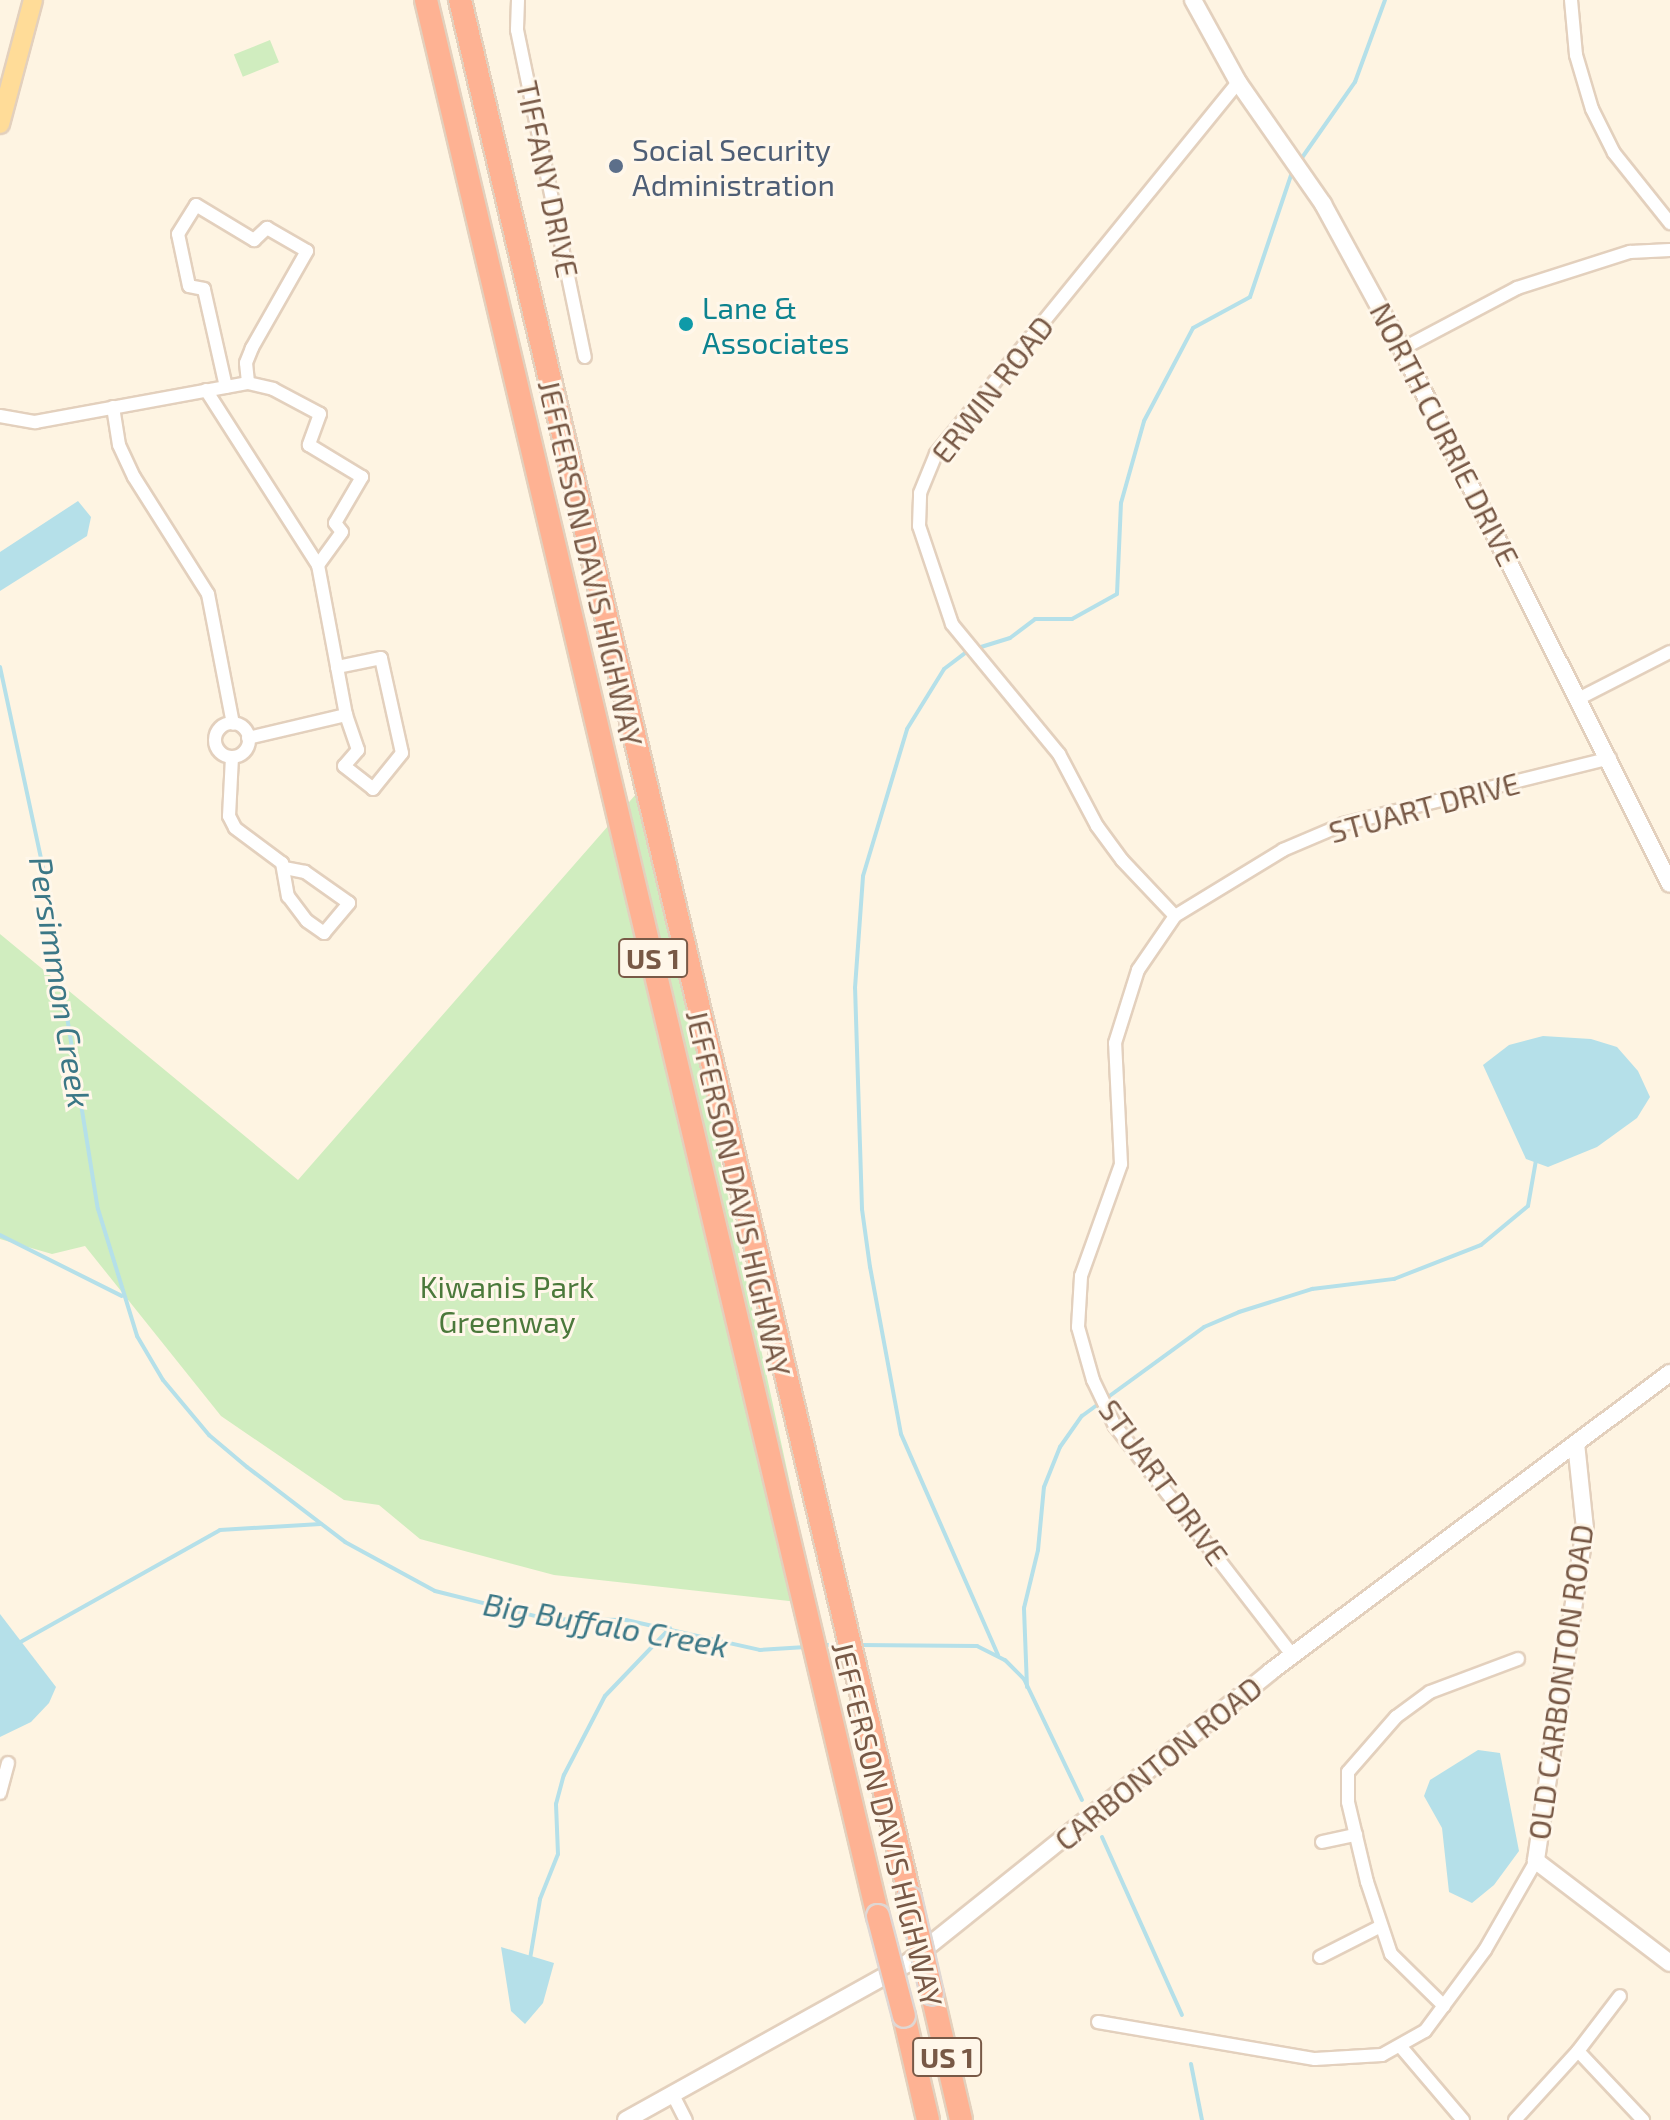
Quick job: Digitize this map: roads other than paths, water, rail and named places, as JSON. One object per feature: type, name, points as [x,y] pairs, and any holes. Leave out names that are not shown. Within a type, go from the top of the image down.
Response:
[{"type":"highway","points":[[419,0],[439,56]]},
{"type":"highway","name":"JEFFERSON DAVIS HIGHWAY","points":[[426,0],[928,2120]]},
{"type":"highway","name":"JEFFERSON DAVIS HIGHWAY","points":[[460,0],[961,2120]]},
{"type":"highway","points":[[470,0],[481,91]]},
{"type":"main road","points":[[0,124],[33,0]]},
{"type":"street","name":"TIFFANY DRIVE","points":[[518,0],[517,30],[585,357]]},
{"type":"street","name":"NORTH CURRIE DRIVE","points":[[1193,0],[1238,82],[1323,204],[1402,349],[1580,698],[1670,884]]},
{"type":"street","points":[[1571,0],[1576,55],[1592,109],[1614,153],[1670,223]]},
{"type":"street","name":"ERWIN ROAD","points":[[1175,916],[1122,860],[1097,826],[1059,754],[952,624],[919,526],[920,493],[936,454],[1238,82]]},
{"type":"street","points":[[226,387],[204,289],[189,286],[178,234],[196,205],[254,240],[267,228],[307,251],[252,348],[246,363],[248,383]]},
{"type":"street","points":[[1402,349],[1517,288],[1630,252],[1670,250]]},
{"type":"street","points":[[0,416],[35,422],[248,383],[320,414],[309,445],[362,477],[335,523],[342,532],[318,565]]},
{"type":"street","points":[[206,390],[318,565],[337,667],[346,715],[358,750],[344,766],[373,789],[402,753],[381,658],[337,667]]},
{"type":"street","points":[[113,407],[119,445],[134,477],[208,594],[233,724],[248,738]]},
{"type":"street","points":[[1580,698],[1670,652]]},
{"type":"street","points":[[248,738],[346,715]]},
{"type":"street","points":[[233,724],[220,729],[215,742],[223,755],[232,757],[244,751],[248,738]]},
{"type":"street","points":[[232,757],[229,816],[235,828],[285,868],[305,872],[349,903],[324,933],[307,921],[288,896],[285,868]]},
{"type":"street","name":"STUART DRIVE","points":[[1293,1656],[1115,1426],[1093,1380],[1078,1327],[1081,1276],[1121,1164],[1115,1043],[1138,970],[1175,916],[1283,850],[1344,824],[1610,758]]},
{"type":"street","name":"CARBONTON ROAD","points":[[626,2120],[906,1964],[1293,1656],[1670,1373]]},
{"type":"street","name":"OLD CARBONTON ROAD","points":[[1098,2022],[1315,2059],[1359,2058],[1401,2047],[1425,2031],[1485,1950],[1536,1861],[1585,1528],[1576,1443]]},
{"type":"street","points":[[1444,2006],[1391,1954],[1356,1835],[1348,1772],[1396,1717],[1430,1692],[1518,1659]]},
{"type":"street","points":[[0,1793],[8,1763]]},
{"type":"street","points":[[1322,1842],[1356,1835]]},
{"type":"street","points":[[1536,1861],[1670,1963]]},
{"type":"street","points":[[1320,1957],[1381,1926]]},
{"type":"street","points":[[1515,2120],[1578,2051],[1620,1996]]},
{"type":"street","points":[[1401,2047],[1463,2120]]},
{"type":"street","points":[[1578,2051],[1643,2120]]},
{"type":"street","points":[[673,2095],[686,2120]]},
{"type":"water","points":[[78,501],[91,517],[87,536],[0,591],[0,552]]},
{"type":"water","points":[[1543,1036],[1591,1039],[1617,1047],[1638,1071],[1650,1097],[1637,1118],[1597,1147],[1548,1167],[1526,1159],[1483,1065],[1509,1045]]},
{"type":"water","points":[[0,1614],[56,1687],[49,1703],[31,1722],[0,1737]]},
{"type":"water","points":[[1478,1750],[1500,1753],[1519,1851],[1494,1885],[1472,1903],[1449,1892],[1442,1828],[1424,1796],[1430,1780]]},
{"type":"water","points":[[501,1947],[554,1963],[543,2003],[525,2024],[511,2011]]},
{"type":"waterway","points":[[1299,162],[1355,82],[1385,0]]},
{"type":"waterway","points":[[998,1655],[901,1434],[870,1267],[862,1209],[855,988],[863,876],[907,729],[944,669],[968,651],[1010,638],[1035,619],[1072,619],[1117,594],[1121,503],[1144,421],[1193,328],[1250,297],[1293,169]]},
{"type":"waterway","name":"Big Buffalo Creek","points":[[0,667],[44,873],[98,1209],[137,1336],[163,1380],[209,1435],[247,1467],[345,1542],[435,1591],[547,1619],[626,1620],[760,1650],[806,1647]]},
{"type":"waterway","points":[[1027,1687],[1024,1608],[1038,1550],[1044,1487],[1060,1447],[1082,1416],[1204,1327],[1239,1312],[1312,1289],[1394,1279],[1481,1245],[1528,1206],[1536,1160]]},
{"type":"waterway","points":[[0,1235],[122,1296]]},
{"type":"waterway","points":[[17,1644],[220,1530],[321,1524]]},
{"type":"waterway","points":[[530,1959],[540,1899],[558,1854],[556,1804],[564,1775],[605,1696],[670,1628]]},
{"type":"waterway","name":"Big Buffalo Creek","points":[[823,1645],[842,1645]]},
{"type":"waterway","name":"Big Buffalo Creek","points":[[859,1645],[977,1646],[1005,1660],[1024,1679],[1082,1800]]},
{"type":"waterway","name":"Big Buffalo Creek","points":[[1102,1837],[1182,2015]]},
{"type":"waterway","name":"Big Buffalo Creek","points":[[1191,2064],[1202,2120]]},
{"type":"place","name":"Social Security Administration","points":[[616,166]]},
{"type":"place","name":"Lane & Associates","points":[[686,324]]},
{"type":"water label","name":"Persimmon Creek","points":[[61,982]]},
{"type":"park label","name":"Kiwanis Park Greenway","points":[[507,1303]]}]
